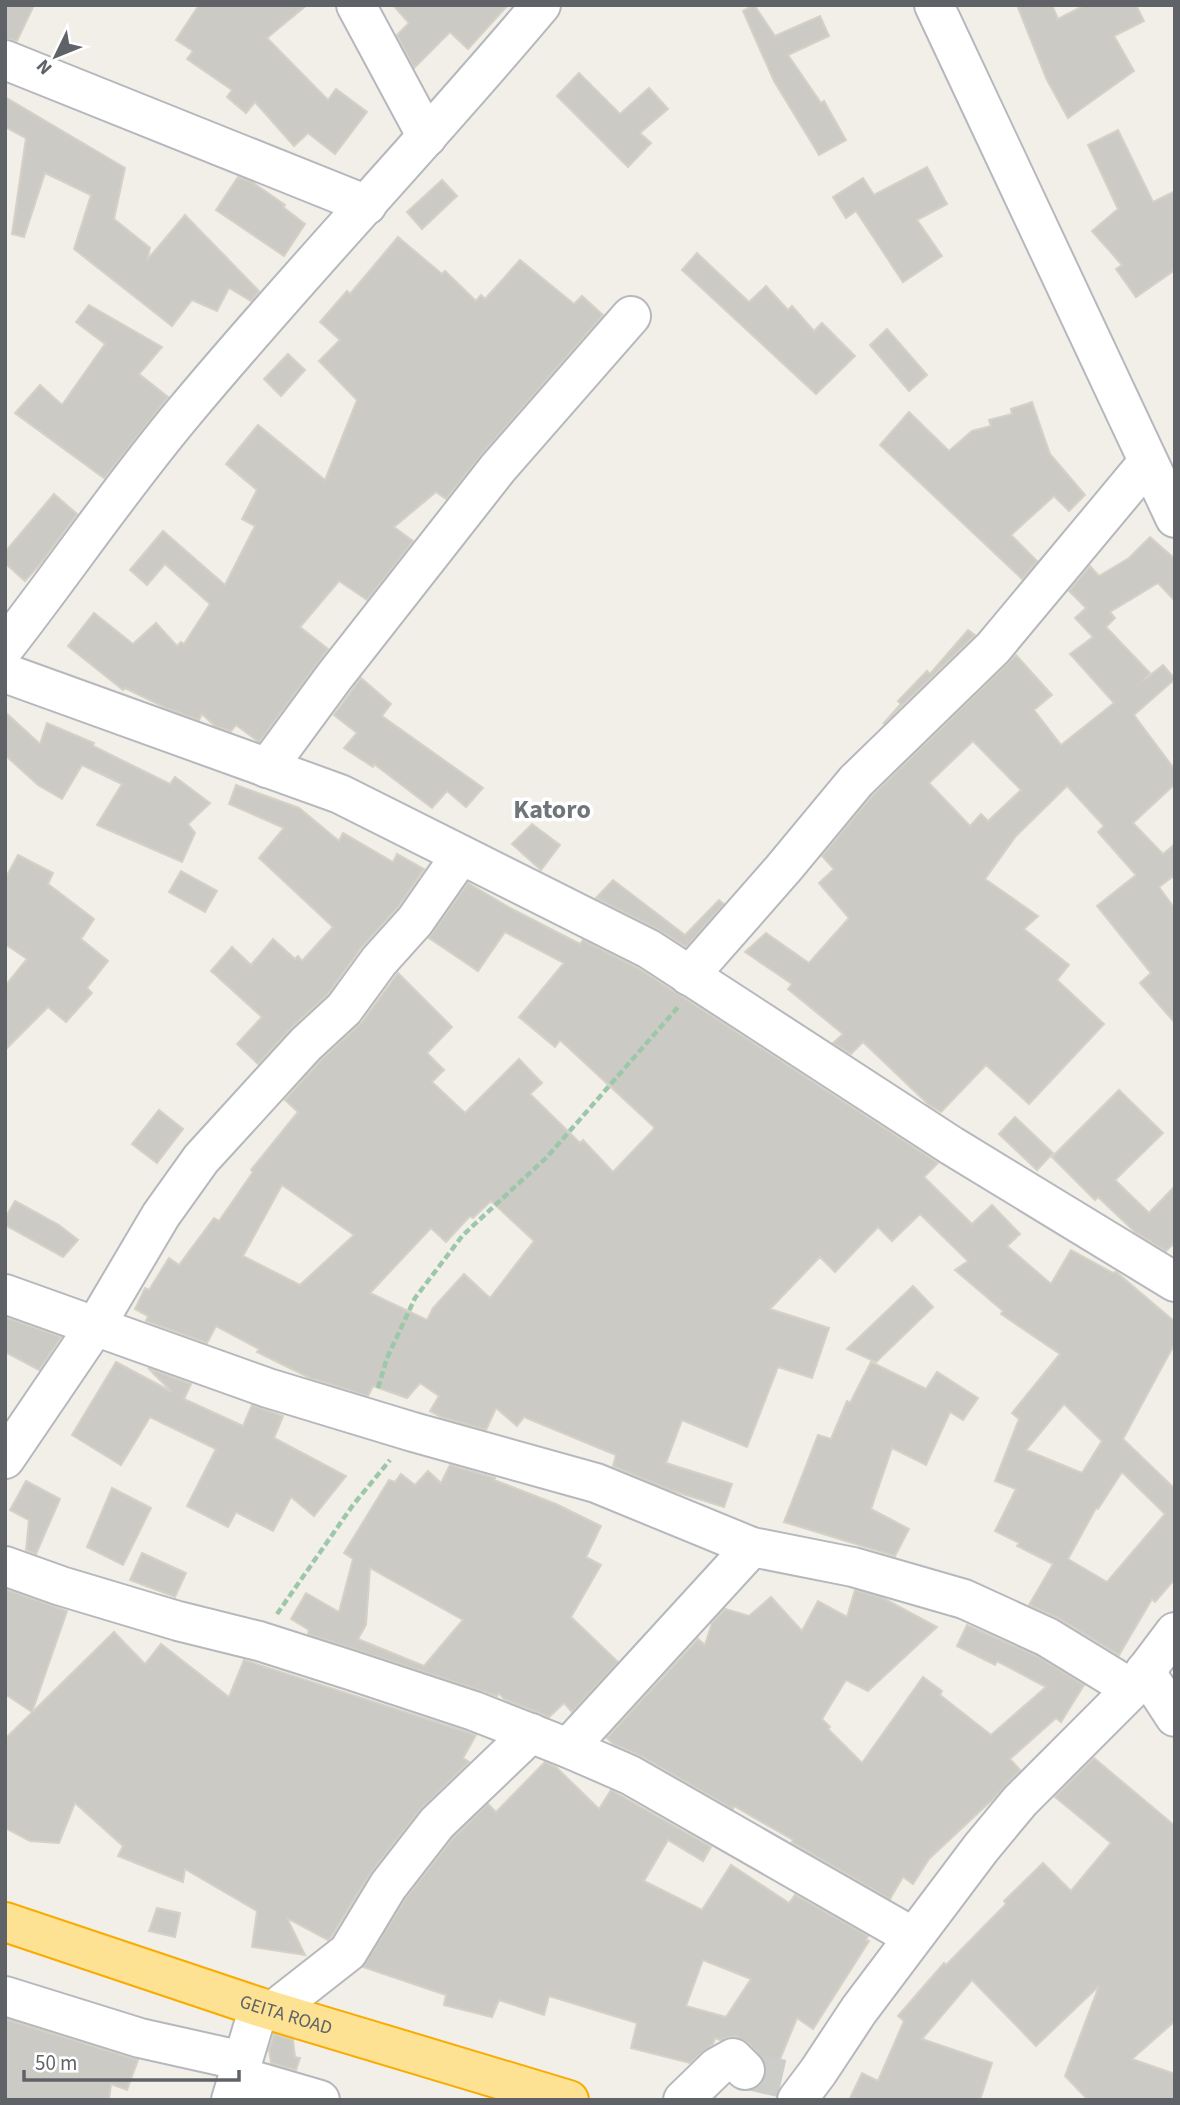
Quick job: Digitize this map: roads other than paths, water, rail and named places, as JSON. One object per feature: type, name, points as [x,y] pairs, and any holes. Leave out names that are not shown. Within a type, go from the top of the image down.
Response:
[{"type":"highway","name":"GEITA ROAD","points":[[5,1922],[266,2009],[569,2100]]},
{"type":"street","points":[[356,5],[427,137]]},
{"type":"street","points":[[5,647],[183,413],[541,5]]},
{"type":"street","points":[[934,5],[1175,518]]},
{"type":"street","points":[[5,60],[367,205]]},
{"type":"street","points":[[267,768],[334,677],[498,468],[631,316]]},
{"type":"street","points":[[689,976],[856,781],[993,648],[1149,462]]},
{"type":"street","points":[[5,673],[340,794],[649,949],[952,1146],[1175,1282]]},
{"type":"street","points":[[5,1460],[96,1325],[161,1215],[201,1159],[306,1044],[344,1009],[379,961],[415,921],[461,855]]},
{"type":"street","points":[[5,1294],[268,1388],[413,1433],[596,1483],[752,1547],[853,1567],[964,1599],[1138,1680],[1175,1717]]},
{"type":"street","points":[[568,1748],[752,1547]]},
{"type":"street","points":[[5,1566],[61,1587],[259,1641],[474,1711],[568,1748],[630,1775],[913,1937]]},
{"type":"street","points":[[804,2089],[913,1937],[1020,1801],[1138,1680],[1175,1632]]},
{"type":"street","points":[[237,2079],[266,2009],[348,1952],[388,1886],[437,1823],[531,1733]]},
{"type":"street","points":[[5,1996],[140,2038],[237,2079],[320,2100]]},
{"type":"street","points":[[683,2100],[717,2067],[733,2057],[745,2070]]},
{"type":"tunnel","points":[[745,2070],[784,2079]]},
{"type":"district","name":"Katoro","points":[[552,809]]}]
